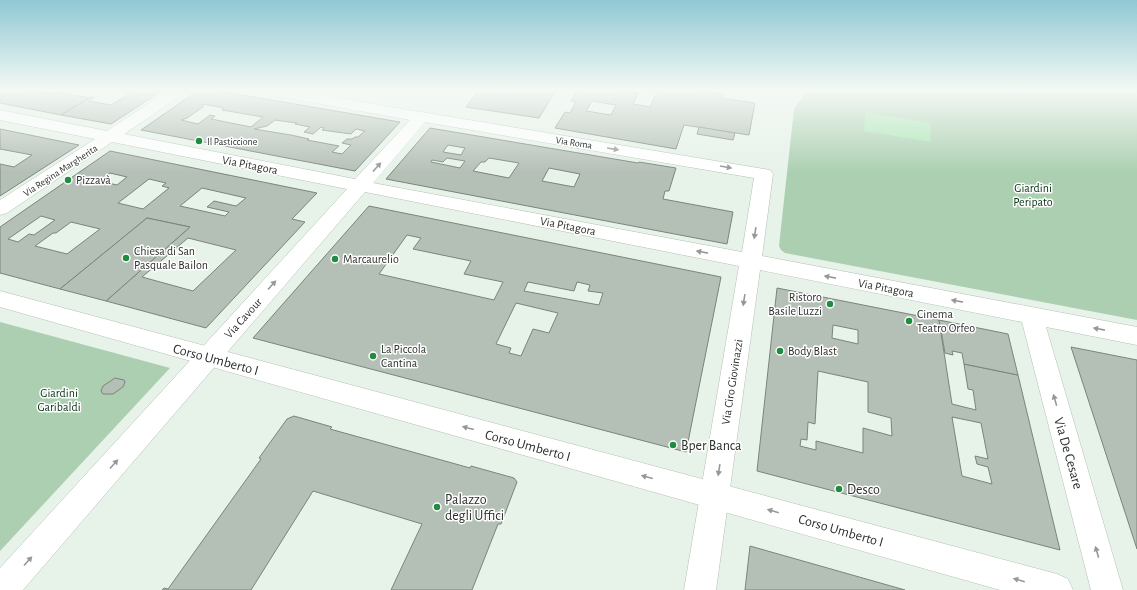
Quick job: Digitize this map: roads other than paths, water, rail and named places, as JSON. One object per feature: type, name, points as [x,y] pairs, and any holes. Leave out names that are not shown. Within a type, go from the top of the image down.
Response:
[{"type":"street","name":"Via Pitagora","points":[[17,118],[360,186],[1137,336]]},
{"type":"street","name":"Via Regina Margherita","points":[[0,208],[139,118]]},
{"type":"street","name":"Via Cavour","points":[[2,590],[421,118]]},
{"type":"street","name":"Via Roma","points":[[424,118],[764,174]]},
{"type":"street","name":"Via Ciro Giovinazzi","points":[[700,590],[764,174]]},
{"type":"street","name":"Corso Umberto I","points":[[0,299],[1057,590]]},
{"type":"street","name":"Via De Cesare","points":[[1031,315],[1107,590]]},
{"type":"place","name":"Il Pasticcione","points":[[199,141]]},
{"type":"place","name":"Pizzavà","points":[[68,180]]},
{"type":"place","name":"Chiesa di San Pasquale Bailon","points":[[126,258]]},
{"type":"place","name":"Marcaurelio","points":[[335,259]]},
{"type":"place","name":"Ristoro Basile Luzzi","points":[[830,304]]},
{"type":"place","name":"Cinema Teatro Orfeo","points":[[909,321]]},
{"type":"place","name":"Body Blast","points":[[780,351]]},
{"type":"place","name":"La Piccola Cantina","points":[[373,356]]},
{"type":"place","name":"Bper Banca","points":[[673,445]]},
{"type":"place","name":"Desco","points":[[839,489]]},
{"type":"place","name":"Palazzo degli Uffici","points":[[437,507]]},
{"type":"park label","name":"Giardini Peripato","points":[[1033,195]]},
{"type":"park label","name":"Giardini Garibaldi","points":[[59,400]]}]
